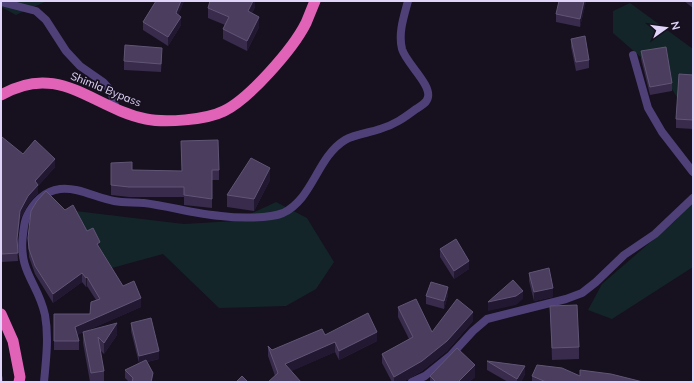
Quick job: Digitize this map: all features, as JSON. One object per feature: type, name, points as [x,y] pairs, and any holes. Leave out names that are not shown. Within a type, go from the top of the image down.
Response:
[{"type":"highway","name":"Shimla Bypass","points":[[1,95],[23,85],[47,82],[70,87],[116,110],[147,119],[183,121],[224,112],[252,91],[279,62],[305,24],[315,1]]},
{"type":"highway","points":[[1,314],[13,341],[20,377],[19,382]]},
{"type":"street","points":[[44,382],[47,343],[45,316],[38,293],[22,260],[22,241],[26,219],[33,204],[45,194],[60,189],[78,190],[114,201],[144,203],[221,217],[267,218],[284,212],[299,202],[330,152],[345,140],[399,122],[425,103],[428,97],[428,91],[425,84],[408,62],[402,49],[400,36],[408,1]]},
{"type":"street","points":[[1,2],[36,11],[46,20],[66,51],[80,66],[102,82],[111,91],[116,110]]},
{"type":"street","points":[[633,55],[648,108],[662,132],[693,172]]},
{"type":"street","points":[[412,382],[425,376],[451,355],[473,331],[487,319],[566,300],[582,293],[596,282],[624,255],[655,234],[693,198]]},
{"type":"shaded area","points":[[1,1],[47,1],[16,15],[1,7]]},
{"type":"shaded area","points":[[630,3],[693,49],[693,124],[666,79],[613,33],[613,11]]},
{"type":"shaded area","points":[[693,192],[693,267],[612,319],[588,310],[602,284],[676,220]]},
{"type":"shaded area","points":[[276,202],[307,218],[334,262],[316,289],[286,306],[219,308],[163,254],[112,268],[80,260],[67,210],[184,224],[235,221]]},
{"type":"building","points":[[156,1],[181,1],[176,13],[181,17],[168,37],[143,22]]},
{"type":"building","points":[[210,1],[253,1],[248,11],[259,17],[247,41],[223,29],[229,17],[208,8]]},
{"type":"building","points":[[559,1],[584,1],[580,19],[556,14]]},
{"type":"building","points":[[585,36],[589,60],[576,62],[571,39]]},
{"type":"building","points":[[125,45],[162,48],[161,64],[124,61]]},
{"type":"building","points":[[666,47],[672,83],[650,87],[641,51]]},
{"type":"building","points":[[679,74],[693,75],[693,120],[676,119]]},
{"type":"building","points":[[2,137],[23,154],[35,140],[55,159],[35,181],[38,185],[28,196],[20,211],[17,239],[18,253],[2,254]]},
{"type":"building","points":[[218,140],[219,170],[212,170],[212,199],[184,195],[184,187],[129,187],[111,185],[111,163],[132,162],[132,170],[182,171],[181,141]]},
{"type":"building","points":[[251,158],[270,168],[254,199],[227,195]]},
{"type":"building","points":[[46,191],[65,210],[73,205],[87,231],[93,228],[100,242],[97,244],[123,286],[134,281],[141,298],[75,327],[79,341],[54,341],[54,314],[90,314],[91,302],[100,299],[87,277],[86,278],[82,273],[53,294],[35,266],[29,249],[28,238],[31,211]]},
{"type":"building","points":[[456,239],[469,261],[454,271],[440,249]]},
{"type":"building","points":[[549,268],[553,288],[534,292],[529,273]]},
{"type":"building","points":[[513,280],[523,291],[516,296],[488,302]]},
{"type":"building","points":[[431,282],[448,287],[444,301],[426,296]]},
{"type":"building","points":[[416,299],[432,332],[457,299],[473,312],[447,341],[422,361],[394,377],[382,354],[413,337],[398,307]]},
{"type":"building","points":[[577,305],[579,347],[552,348],[550,306]]},
{"type":"building","points":[[368,313],[377,332],[339,351],[335,342],[285,364],[301,382],[268,382],[278,373],[268,346],[272,350],[322,329],[325,335]]},
{"type":"building","points":[[151,318],[159,351],[139,356],[131,323]]},
{"type":"building","points":[[117,323],[104,343],[98,337],[104,371],[91,373],[83,332]]},
{"type":"building","points":[[457,348],[475,365],[458,382],[436,382],[430,376]]},
{"type":"building","points":[[146,360],[153,373],[151,382],[132,382],[133,378],[125,370]]},
{"type":"building","points":[[487,361],[525,366],[517,379]]},
{"type":"building","points":[[537,365],[562,368],[580,376],[580,370],[611,374],[643,382],[546,382],[532,376]]},
{"type":"building","points":[[242,376],[248,382],[236,382]]}]
